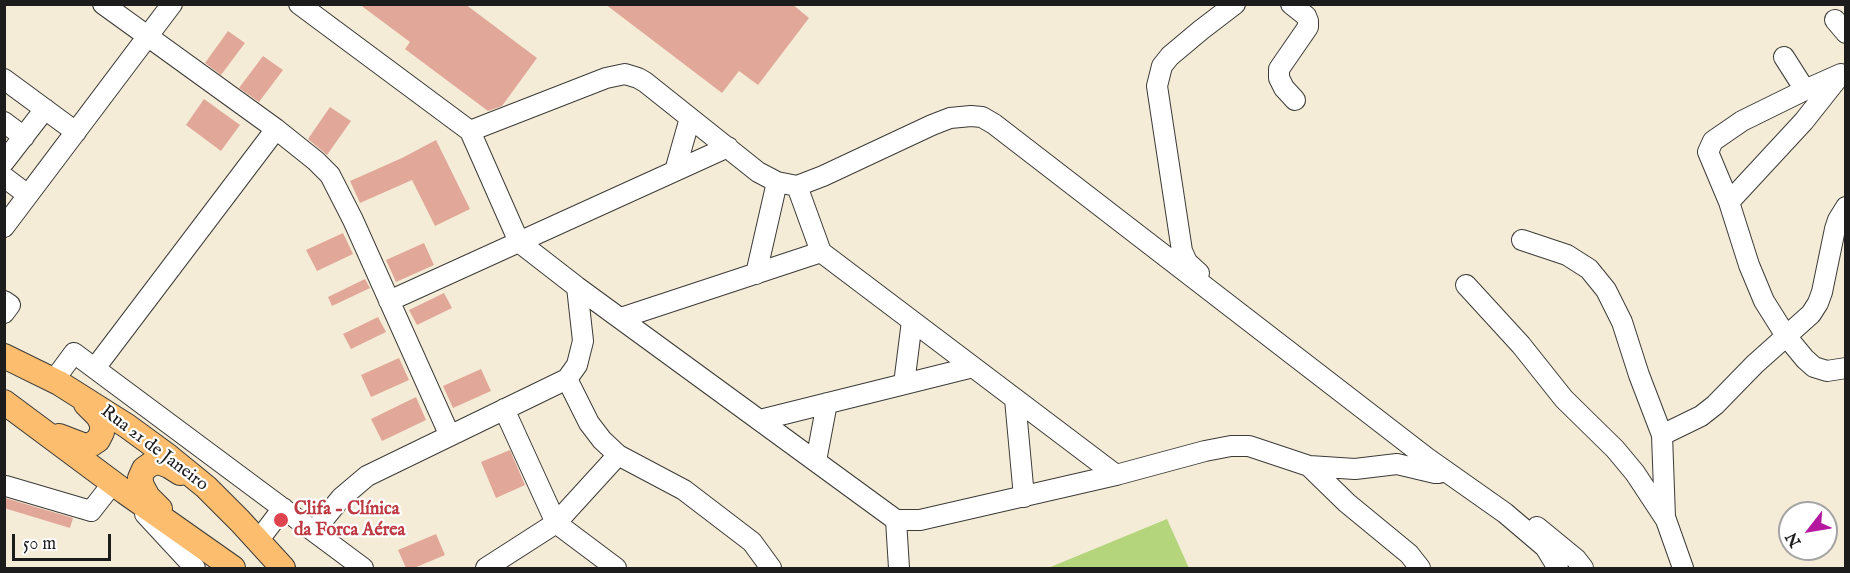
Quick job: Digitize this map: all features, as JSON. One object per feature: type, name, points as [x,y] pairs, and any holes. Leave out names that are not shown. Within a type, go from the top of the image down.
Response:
[{"type":"main road","name":"Rua 21 de Janeiro","points":[[4,356],[57,381],[127,426],[168,456],[206,487],[283,568]]},
{"type":"main road","points":[[25,418],[85,446],[98,440],[102,432],[102,424],[98,416],[57,381]]},
{"type":"main road","points":[[4,402],[225,563]]},
{"type":"main road","points":[[225,563],[148,497],[140,478],[144,469],[159,462],[169,466],[201,488],[240,521]]},
{"type":"street","points":[[103,4],[276,129],[330,175],[353,220],[450,436]]},
{"type":"street","points":[[4,227],[172,4]]},
{"type":"street","points":[[299,4],[470,131],[519,242],[896,520],[920,520],[1024,497],[1230,446],[1250,446],[1309,466],[1355,469],[1397,464],[1435,473],[1441,472],[1441,468]]},
{"type":"street","points":[[1235,4],[1170,57],[1162,66],[1159,74],[1157,86],[1177,223],[1182,251],[1187,262],[1198,273],[1561,545],[1584,568]]},
{"type":"street","points":[[1291,4],[1306,16],[1308,21],[1308,27],[1279,69],[1279,78],[1284,88],[1295,100]]},
{"type":"street","points":[[1784,57],[1805,90]]},
{"type":"street","points":[[1843,71],[1742,121],[1713,141],[1708,152],[1730,202],[1749,265],[1764,301],[1786,336],[1814,367],[1827,371],[1845,368]]},
{"type":"street","points":[[1730,202],[1792,135],[1843,71]]},
{"type":"street","points":[[470,131],[606,78],[625,74],[645,82],[758,172],[777,182],[797,186],[950,118],[982,117],[1441,468],[1505,513],[1545,547],[1558,568]]},
{"type":"street","points":[[4,79],[76,132]]},
{"type":"street","points":[[4,162],[45,109]]},
{"type":"street","points":[[675,171],[690,118]]},
{"type":"street","points":[[4,122],[24,137]]},
{"type":"street","points":[[95,368],[276,129]]},
{"type":"street","points":[[389,301],[728,147]]},
{"type":"street","points":[[4,177],[28,195]]},
{"type":"street","points":[[756,274],[777,182]]},
{"type":"street","points":[[797,186],[821,252],[1116,474]]},
{"type":"street","points":[[1662,435],[1701,416],[1715,405],[1755,364],[1811,314],[1822,292],[1833,238],[1838,220],[1845,207]]},
{"type":"street","points":[[1522,240],[1568,255],[1589,269],[1606,290],[1623,322],[1639,375],[1662,435],[1666,520]]},
{"type":"street","points":[[621,318],[821,252]]},
{"type":"street","points":[[1466,285],[1521,345],[1564,399],[1615,448],[1635,472],[1666,520],[1683,568]]},
{"type":"street","points":[[314,531],[341,498],[367,476],[567,379],[577,365],[583,341],[577,287]]},
{"type":"street","points":[[4,301],[10,305],[4,313]]},
{"type":"street","points":[[904,384],[912,321]]},
{"type":"street","points":[[57,381],[74,353],[363,568]]},
{"type":"street","points":[[760,420],[973,367]]},
{"type":"street","points":[[567,379],[589,423],[618,455],[684,490],[753,542],[771,568]]},
{"type":"street","points":[[1016,399],[1024,497]]},
{"type":"street","points":[[816,461],[826,404]]},
{"type":"street","points":[[504,409],[556,523],[616,568]]},
{"type":"street","points":[[486,568],[556,523],[618,455]]},
{"type":"street","points":[[1309,466],[1347,504],[1409,554],[1420,568]]},
{"type":"street","points":[[6,486],[91,511],[119,488],[195,568]]},
{"type":"street","points":[[258,541],[283,508]]},
{"type":"street","points":[[896,520],[899,568]]},
{"type":"green space","points":[[1167,519],[1189,568],[1048,568]]},
{"type":"building","points":[[359,4],[465,4],[537,58],[502,106],[488,111],[405,49],[410,42]]},
{"type":"building","points":[[605,4],[792,4],[809,18],[758,85],[739,71],[722,93]]},
{"type":"building","points":[[228,31],[245,43],[221,75],[205,63]]},
{"type":"building","points":[[263,56],[283,70],[259,102],[239,88]]},
{"type":"building","points":[[204,99],[240,125],[221,151],[186,125]]},
{"type":"building","points":[[330,107],[351,121],[327,155],[308,139]]},
{"type":"building","points":[[436,140],[470,209],[435,226],[412,180],[360,203],[350,181]]},
{"type":"building","points":[[343,233],[353,254],[317,271],[306,250]]},
{"type":"building","points":[[424,243],[434,265],[396,282],[386,260]]},
{"type":"building","points":[[365,279],[370,288],[332,306],[328,297]]},
{"type":"building","points":[[444,293],[452,308],[417,325],[409,310]]},
{"type":"building","points":[[378,317],[386,332],[351,349],[343,334]]},
{"type":"building","points":[[399,358],[409,380],[371,397],[361,375]]},
{"type":"building","points":[[481,369],[491,391],[453,408],[443,386]]},
{"type":"building","points":[[416,397],[426,420],[382,441],[371,419]]},
{"type":"building","points":[[510,450],[525,485],[496,498],[481,462]]},
{"type":"building","points":[[5,498],[73,518],[70,528],[4,508]]},
{"type":"building","points":[[436,534],[445,555],[414,568],[406,568],[398,550]]},
{"type":"place","name":"Clifa - Clínica da Forca Aérea","points":[[281,520]]}]
